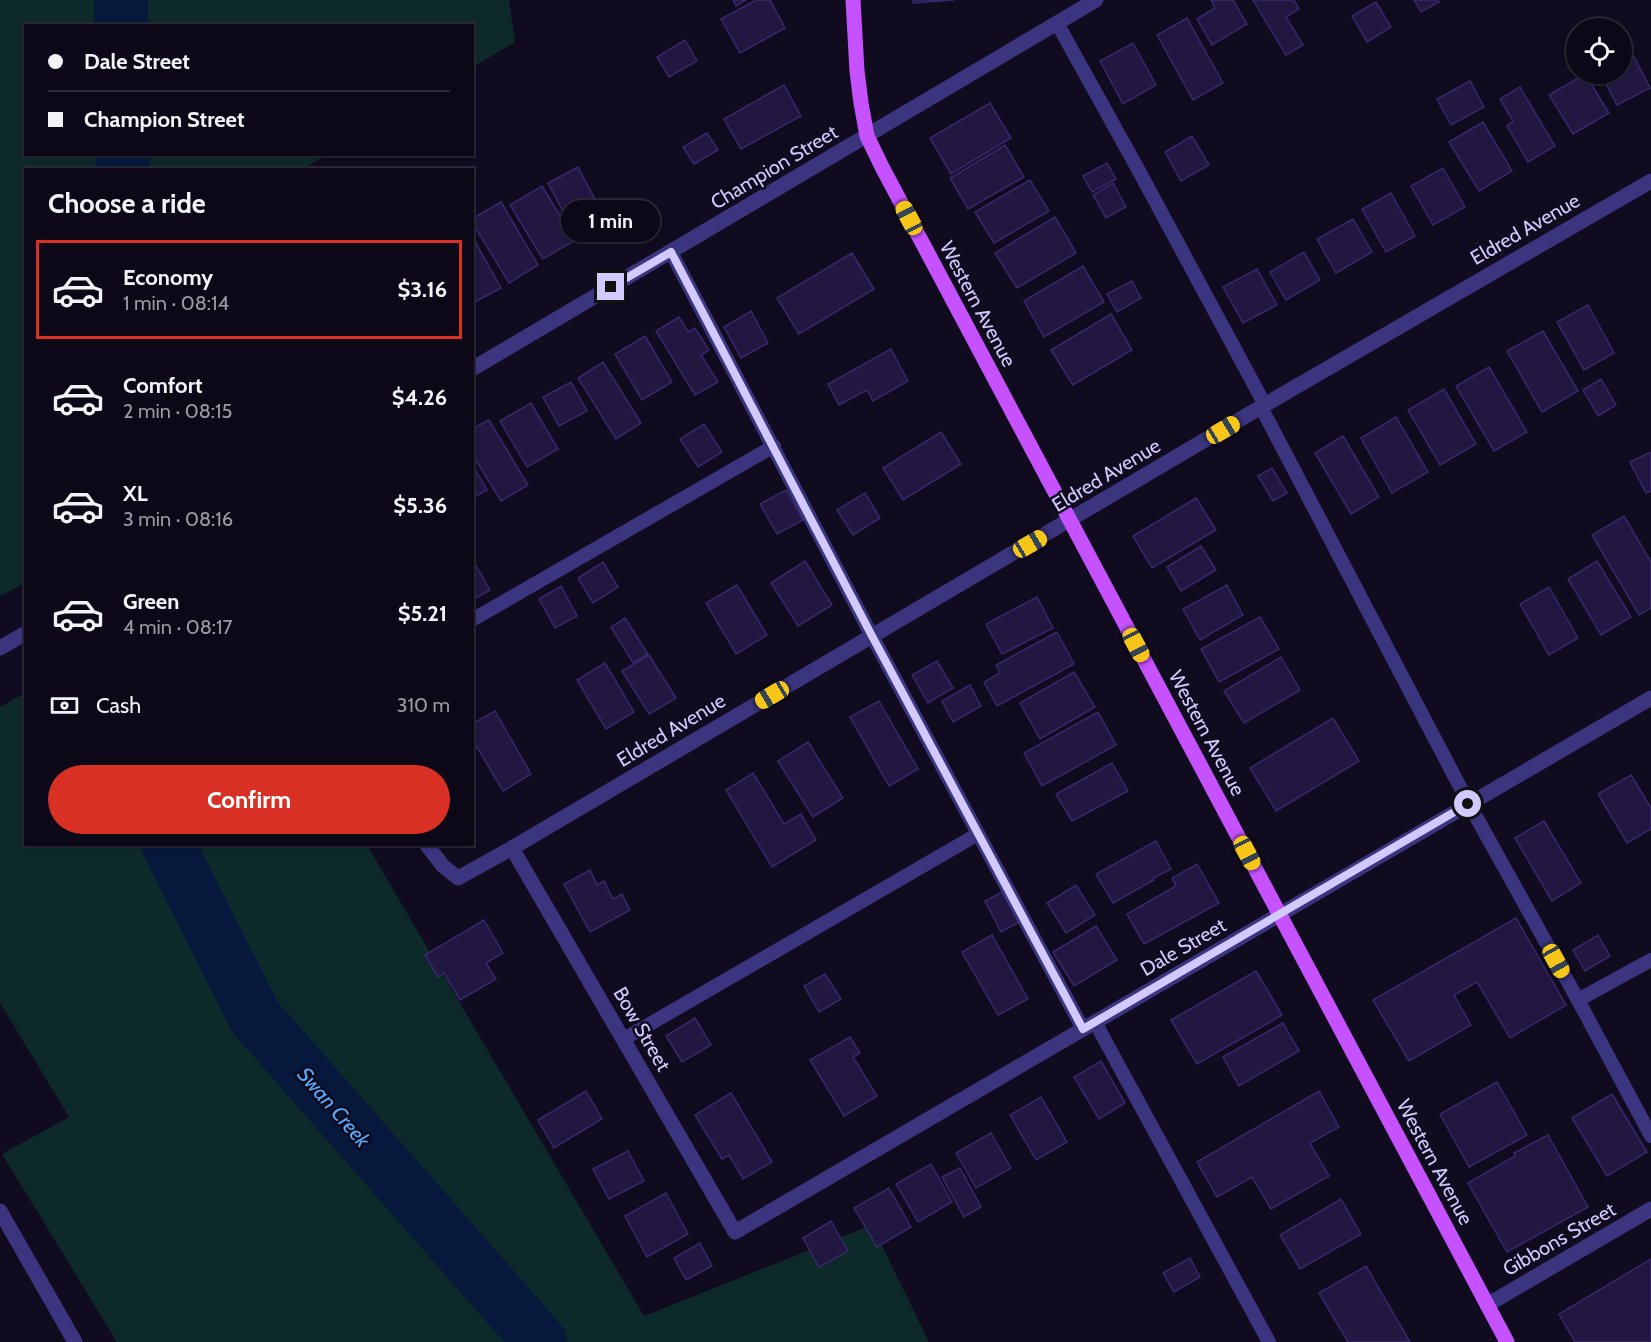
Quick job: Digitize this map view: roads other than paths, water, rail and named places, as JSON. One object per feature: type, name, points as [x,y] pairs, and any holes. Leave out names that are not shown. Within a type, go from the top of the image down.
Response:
[{"type":"main road","name":"Western Avenue","points":[[852,0],[857,71],[867,136],[1507,1342]]},
{"type":"street","name":"Champion Street","points":[[474,368],[1057,23],[1081,4],[1096,0]]},
{"type":"street","name":"Eldred Avenue","points":[[428,846],[443,866],[458,878],[1651,181]]},
{"type":"street","points":[[0,648],[24,634]]},
{"type":"street","name":"Dale Street","points":[[735,1232],[1651,698]]},
{"type":"street","name":"Bow Street","points":[[512,848],[735,1232]]},
{"type":"street","name":"Gibbons Street","points":[[1487,1305],[1651,1209]]},
{"type":"street","points":[[0,1210],[75,1342]]},
{"type":"lane","points":[[1057,23],[1139,171],[1263,406],[1468,804],[1651,1136]]},
{"type":"lane","points":[[671,252],[978,834],[1269,1342]]},
{"type":"lane","points":[[474,619],[774,447]]},
{"type":"lane","points":[[624,1039],[978,834]]},
{"type":"lane","points":[[1578,1000],[1651,960]]},
{"type":"waterway","name":"Swan Creek","points":[[121,0],[121,24]]},
{"type":"waterway","name":"Swan Creek","points":[[123,156],[123,168]]},
{"type":"waterway","name":"Swan Creek","points":[[169,846],[255,1017],[540,1342]]}]
